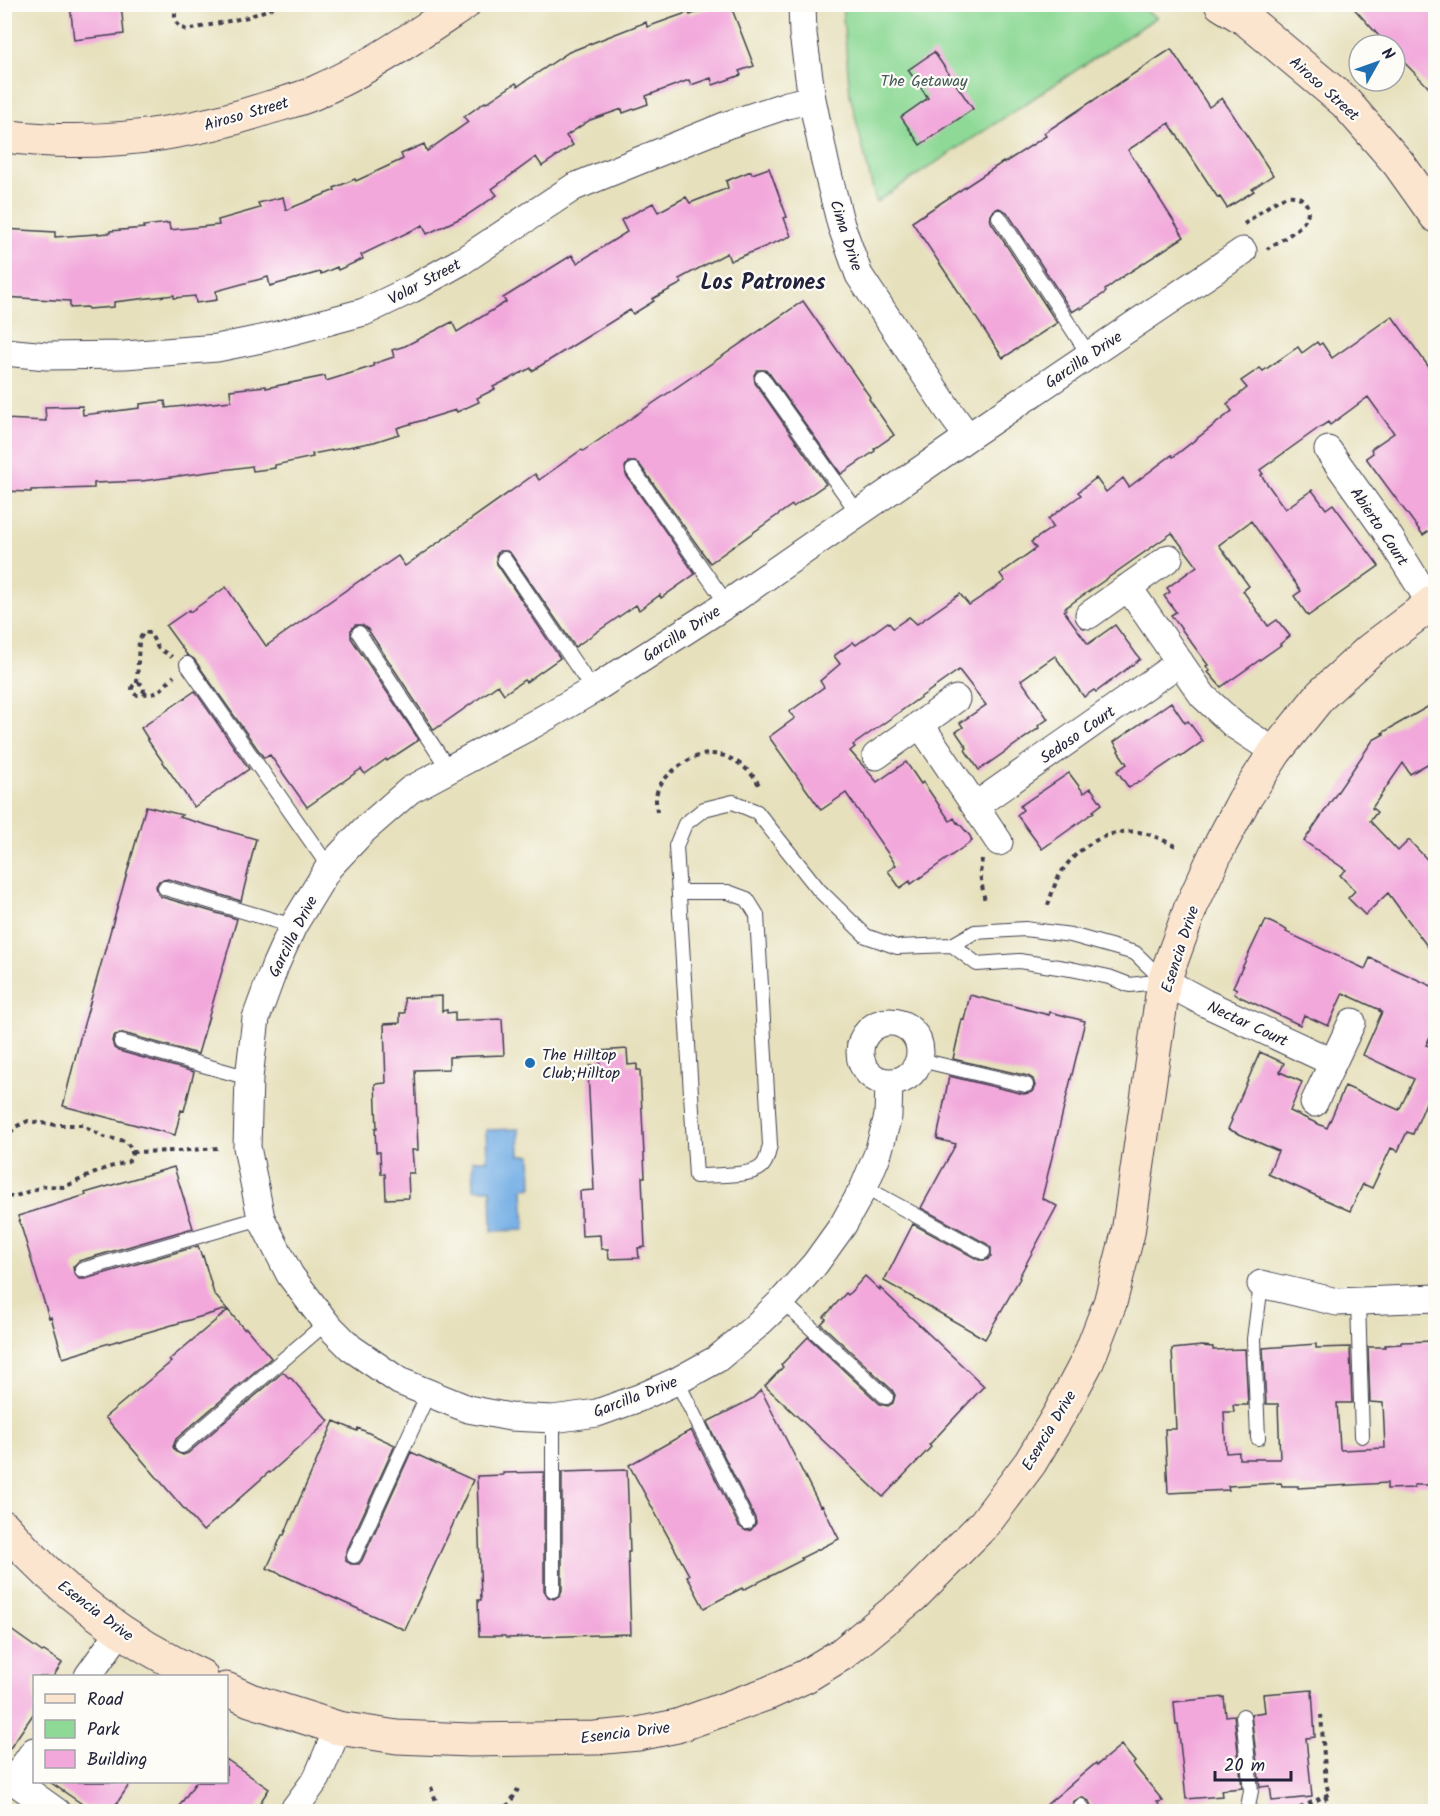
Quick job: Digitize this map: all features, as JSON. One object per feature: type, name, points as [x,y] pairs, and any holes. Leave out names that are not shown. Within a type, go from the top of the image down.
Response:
[{"type":"street","name":"Airoso Street","points":[[4,136],[32,140],[92,141],[157,134],[245,116],[314,93],[362,68],[464,4]]},
{"type":"street","name":"Cima Drive","points":[[802,4],[803,34],[812,99],[825,162],[841,225],[859,274],[968,436]]},
{"type":"street","name":"Airoso Street","points":[[1241,10],[1346,102],[1399,164],[1436,216]]},
{"type":"street","name":"Volar Street","points":[[4,352],[47,356],[125,355],[217,348],[266,338],[364,312],[462,261],[574,187],[727,125],[812,99]]},
{"type":"street","name":"Garcilla Drive","points":[[889,1083],[888,1116],[878,1154],[864,1187],[843,1225],[782,1301],[717,1359],[677,1381],[597,1413],[553,1419],[510,1417],[468,1409],[399,1381],[351,1348],[326,1323],[290,1275],[261,1218],[247,1147],[249,1078],[256,1018],[275,966],[293,926],[329,867],[364,830],[410,790],[593,690],[727,604],[1250,243]]},
{"type":"street","name":"Abierto Court","points":[[1328,450],[1385,530],[1434,605]]},
{"type":"street","points":[[1089,615],[1169,558]]},
{"type":"street","points":[[1128,587],[1203,696],[1234,725],[1275,752]]},
{"type":"street","name":"Esencia Drive","points":[[228,1690],[250,1700],[338,1728],[397,1737],[470,1740],[595,1738],[638,1734],[678,1726],[769,1693],[806,1676],[842,1654],[913,1596],[992,1515],[1030,1462],[1060,1413],[1088,1360],[1110,1303],[1128,1233],[1164,981],[1191,907],[1216,851],[1244,800],[1275,752],[1321,695],[1370,650],[1434,605]]},
{"type":"street","name":"Sedoso Court","points":[[975,806],[1180,662]]},
{"type":"street","points":[[876,756],[956,699]]},
{"type":"street","points":[[920,724],[999,842]]},
{"type":"street","name":"Nectar Court","points":[[1164,981],[1332,1062]]},
{"type":"street","points":[[1314,1102],[1352,1022]]},
{"type":"street","points":[[885,1023],[898,1023],[915,1034],[920,1047],[920,1060],[914,1072],[909,1076],[889,1083],[876,1079],[862,1065],[861,1044],[867,1032],[872,1028],[885,1023]]},
{"type":"street","points":[[1261,1284],[1337,1302],[1436,1298]]},
{"type":"street","name":"Esencia Drive","points":[[4,1527],[58,1582],[120,1631],[165,1660],[197,1675]]},
{"type":"street","points":[[89,1675],[120,1631]]},
{"type":"street","points":[[292,1812],[317,1778],[338,1728]]},
{"type":"street","points":[[33,1752],[9,1777],[57,1812]]},
{"type":"lane","points":[[999,217],[1089,355]]},
{"type":"lane","points":[[762,378],[858,513]]},
{"type":"lane","points":[[633,470],[727,604]]},
{"type":"lane","points":[[504,559],[593,690]]},
{"type":"lane","points":[[359,633],[449,770]]},
{"type":"lane","points":[[187,664],[329,867]]},
{"type":"lane","points":[[679,892],[728,892],[747,899],[757,915],[770,1145],[762,1166],[752,1172],[696,1176],[676,846],[685,824],[704,809],[733,802],[757,812],[819,890],[866,936],[897,947],[952,945],[975,932],[1025,930],[1071,935],[1136,953],[1164,981]]},
{"type":"lane","points":[[165,888],[293,926]]},
{"type":"lane","points":[[952,945],[977,964],[1019,961],[1109,977],[1130,985],[1164,981]]},
{"type":"lane","points":[[121,1042],[249,1078]]},
{"type":"lane","points":[[920,1060],[1026,1085]]},
{"type":"lane","points":[[864,1187],[982,1252]]},
{"type":"lane","points":[[82,1270],[261,1218]]},
{"type":"lane","points":[[1258,1438],[1254,1339],[1261,1284]]},
{"type":"lane","points":[[782,1301],[886,1397]]},
{"type":"lane","points":[[1358,1301],[1362,1436]]},
{"type":"lane","points":[[182,1446],[326,1323]]},
{"type":"lane","points":[[677,1381],[747,1522]]},
{"type":"lane","points":[[354,1556],[428,1394]]},
{"type":"lane","points":[[553,1419],[553,1590]]},
{"type":"lane","points":[[1243,1716],[1251,1791],[1246,1812]]},
{"type":"path","points":[[177,4],[175,20],[180,27],[187,30],[248,17],[282,4]]},
{"type":"path","points":[[1287,196],[1296,196],[1305,202],[1308,211],[1304,223],[1250,243],[1287,196]]},
{"type":"path","points":[[144,632],[150,633],[163,652],[187,664],[158,692],[147,695],[143,693],[137,696],[133,693],[132,687],[137,683],[139,640],[144,632]]},
{"type":"path","points":[[137,683],[144,687],[143,693]]},
{"type":"path","points":[[657,812],[656,798],[661,784],[676,768],[701,755],[715,754],[730,758],[756,778],[759,785]]},
{"type":"path","points":[[1048,905],[1064,869],[1082,849],[1092,842],[1108,835],[1138,832],[1178,847]]},
{"type":"path","points":[[985,902],[980,874],[981,860],[999,842]]},
{"type":"path","points":[[4,1159],[11,1132],[15,1127],[28,1121],[56,1125],[82,1125],[104,1137],[125,1140],[132,1152],[130,1159],[123,1164],[106,1168],[64,1187],[44,1186],[13,1197],[4,1195]]},
{"type":"path","points":[[132,1152],[218,1148]]},
{"type":"path","points":[[1292,1812],[1329,1794],[1326,1784],[1321,1715]]},
{"type":"path","points":[[431,1787],[440,1812]]},
{"type":"path","points":[[499,1812],[510,1803],[518,1789]]},
{"type":"path","points":[[1325,1796],[1332,1812]]},
{"type":"green space","name":"The Getaway","points":[[1133,4],[1157,17],[876,202],[850,95],[842,5]]},
{"type":"water","points":[[519,1129],[520,1155],[531,1155],[532,1187],[523,1188],[525,1230],[492,1231],[491,1189],[474,1189],[473,1160],[487,1160],[486,1130]]},
{"type":"building","points":[[70,4],[121,4],[124,34],[74,40]]},
{"type":"building","points":[[719,4],[730,4],[754,66],[739,71],[741,75],[713,85],[711,78],[691,85],[689,80],[646,96],[648,104],[623,113],[622,109],[590,120],[566,136],[573,145],[542,166],[536,157],[492,189],[497,195],[467,215],[427,234],[423,225],[361,255],[363,259],[338,270],[337,267],[321,274],[320,272],[270,286],[268,277],[216,291],[217,300],[196,303],[195,296],[174,298],[174,295],[114,302],[114,307],[88,309],[87,307],[70,308],[70,301],[4,297],[4,229],[55,232],[55,237],[110,233],[110,231],[169,223],[170,230],[219,225],[218,220],[260,208],[258,203],[283,197],[286,210],[403,159],[401,154],[424,144],[427,151],[468,122],[464,117],[485,102],[516,83],[518,86],[569,52],[646,22],[647,27]]},
{"type":"building","points":[[1350,4],[1436,4],[1436,95],[1407,65],[1407,33],[1376,33]]},
{"type":"building","points":[[1171,49],[1209,107],[1222,98],[1273,175],[1252,189],[1254,191],[1227,208],[1169,123],[1128,150],[1184,237],[1125,275],[1105,290],[1106,292],[1081,309],[1080,307],[1072,312],[1007,212],[999,208],[994,210],[990,217],[991,222],[1057,323],[1003,358],[912,222],[1046,136],[1044,133]]},
{"type":"building","points":[[934,52],[973,109],[920,145],[901,117],[928,98],[908,70]]},
{"type":"building","points":[[769,168],[787,217],[784,218],[791,236],[730,261],[727,253],[679,279],[682,283],[652,299],[654,301],[633,314],[630,310],[532,371],[531,368],[493,387],[495,389],[477,398],[479,402],[457,412],[456,410],[397,428],[399,434],[374,442],[312,454],[313,457],[275,465],[275,468],[253,471],[252,466],[142,481],[94,483],[94,488],[31,490],[31,492],[4,491],[4,419],[46,421],[45,407],[82,406],[83,415],[140,408],[140,404],[165,401],[166,408],[231,401],[230,390],[266,386],[266,388],[325,376],[326,381],[374,366],[373,364],[394,357],[392,350],[405,346],[452,322],[457,332],[506,302],[503,298],[572,255],[577,263],[627,232],[621,220],[653,203],[658,212],[686,197],[690,203],[728,188],[726,181],[751,171],[752,174]]},
{"type":"building","points":[[803,301],[894,435],[841,474],[769,373],[765,370],[757,370],[754,375],[755,383],[826,484],[710,563],[640,465],[636,462],[628,462],[625,467],[626,475],[695,574],[661,598],[660,595],[639,610],[636,605],[575,647],[511,554],[507,551],[499,551],[496,556],[497,564],[560,658],[526,682],[524,680],[504,694],[498,685],[434,730],[367,628],[355,625],[351,630],[351,638],[419,740],[365,774],[361,769],[307,807],[270,755],[264,758],[194,659],[187,655],[166,626],[226,587],[266,646],[398,556],[405,566],[535,474],[539,480]]},
{"type":"building","points":[[1392,316],[1436,377],[1436,526],[1423,535],[1366,458],[1373,453],[1371,449],[1394,433],[1368,397],[1330,425],[1328,422],[1320,427],[1260,470],[1263,474],[1261,475],[1285,509],[1312,490],[1326,509],[1333,504],[1379,566],[1308,616],[1294,596],[1301,591],[1251,521],[1219,545],[1249,586],[1243,591],[1268,626],[1277,620],[1290,636],[1281,645],[1221,687],[1208,672],[1210,671],[1206,666],[1208,665],[1171,615],[1176,612],[1164,596],[1170,592],[1167,588],[1197,566],[1172,533],[1065,608],[1064,611],[1088,644],[1115,625],[1140,659],[1096,692],[1094,690],[1084,697],[1055,656],[1021,680],[1048,719],[1038,726],[1039,728],[979,770],[956,732],[963,727],[960,723],[986,705],[959,670],[853,745],[855,747],[850,751],[877,782],[906,762],[950,821],[954,818],[972,841],[911,884],[910,881],[900,888],[888,871],[896,865],[846,793],[821,810],[769,737],[795,718],[789,712],[824,687],[820,681],[840,664],[834,656],[853,642],[856,645],[888,622],[893,628],[909,617],[917,624],[960,594],[969,605],[1005,581],[1000,574],[1036,548],[1031,542],[1053,527],[1048,519],[1081,495],[1078,492],[1096,478],[1106,492],[1123,478],[1129,487],[1172,455],[1173,457],[1232,411],[1227,404],[1247,388],[1241,381],[1260,368],[1263,371],[1298,347],[1302,353],[1317,342],[1319,345],[1322,343],[1332,358]]},
{"type":"building","points":[[195,691],[249,769],[194,807],[141,728]]},
{"type":"building","points":[[1171,702],[1185,723],[1188,721],[1203,741],[1129,788],[1117,771],[1127,764],[1114,742]]},
{"type":"building","points":[[1436,702],[1436,759],[1410,774],[1403,763],[1372,808],[1377,812],[1370,821],[1398,851],[1409,840],[1436,869],[1436,958],[1388,893],[1365,915],[1348,898],[1355,891],[1340,875],[1346,870],[1304,841],[1373,740]]},
{"type":"building","points":[[1069,773],[1084,793],[1091,788],[1102,804],[1042,849],[1017,815],[1023,810],[1020,806]]},
{"type":"building","points":[[146,806],[256,839],[241,901],[168,879],[159,881],[156,886],[158,894],[162,897],[237,919],[198,1054],[123,1033],[115,1035],[112,1040],[114,1048],[119,1051],[194,1072],[175,1135],[63,1106]]},
{"type":"building","points":[[1266,920],[1287,930],[1286,932],[1365,969],[1370,958],[1436,988],[1436,1024],[1426,1045],[1429,1046],[1436,1030],[1436,1102],[1428,1098],[1413,1134],[1407,1132],[1398,1151],[1391,1148],[1372,1188],[1363,1184],[1350,1211],[1268,1174],[1278,1151],[1228,1129],[1260,1052],[1284,1063],[1280,1072],[1302,1082],[1290,1111],[1327,1128],[1345,1086],[1399,1110],[1414,1079],[1363,1055],[1382,1012],[1380,1010],[1343,993],[1328,1026],[1304,1015],[1300,1025],[1234,994],[1237,989],[1233,987]]},
{"type":"building","points":[[970,995],[1049,1015],[1050,1012],[1085,1021],[1042,1198],[1057,1206],[985,1339],[884,1281],[913,1224],[979,1260],[987,1260],[991,1256],[991,1248],[987,1244],[921,1208],[956,1144],[937,1139],[949,1076],[1024,1094],[1032,1092],[1035,1086],[1033,1079],[1028,1076],[953,1059]]},
{"type":"building","points":[[442,996],[442,1011],[455,1012],[455,1021],[502,1019],[504,1055],[449,1057],[449,1069],[415,1070],[418,1150],[412,1150],[414,1173],[408,1173],[409,1198],[386,1199],[385,1174],[381,1174],[380,1152],[376,1152],[375,1128],[377,1128],[375,1084],[386,1083],[384,1024],[400,1023],[400,1013],[405,1013],[404,998]]},
{"type":"building","points":[[627,1049],[628,1065],[637,1064],[637,1070],[640,1070],[645,1177],[642,1177],[645,1247],[638,1248],[639,1258],[609,1259],[608,1249],[601,1249],[600,1235],[582,1236],[580,1191],[594,1190],[588,1073],[591,1073],[590,1066],[600,1066],[599,1051]]},
{"type":"building","points":[[174,1167],[193,1228],[79,1261],[73,1267],[74,1273],[79,1279],[85,1279],[198,1246],[214,1294],[227,1309],[63,1358],[18,1216],[86,1195],[85,1193]]},
{"type":"building","points":[[865,1276],[984,1386],[929,1445],[931,1447],[883,1497],[765,1386],[783,1367],[781,1365],[808,1337],[880,1404],[888,1406],[893,1403],[895,1395],[892,1390],[821,1324],[826,1319],[824,1317],[846,1293],[848,1295]]},
{"type":"building","points":[[228,1310],[271,1358],[176,1439],[173,1447],[176,1452],[183,1455],[188,1453],[283,1372],[329,1421],[203,1531],[105,1417],[171,1362],[169,1360]]},
{"type":"building","points":[[1436,1341],[1436,1485],[1387,1489],[1387,1483],[1298,1488],[1298,1486],[1282,1486],[1281,1483],[1228,1486],[1229,1490],[1168,1493],[1165,1429],[1176,1429],[1172,1349],[1202,1346],[1213,1347],[1213,1350],[1245,1349],[1248,1405],[1233,1405],[1234,1412],[1224,1412],[1226,1453],[1239,1452],[1239,1459],[1280,1459],[1278,1404],[1266,1404],[1263,1348],[1316,1344],[1316,1348],[1350,1347],[1352,1403],[1337,1403],[1341,1450],[1385,1448],[1383,1403],[1370,1402],[1368,1347],[1385,1347],[1385,1345],[1401,1344],[1401,1342]]},
{"type":"building","points":[[761,1390],[839,1539],[801,1558],[802,1560],[704,1608],[687,1576],[689,1575],[629,1465],[691,1430],[739,1526],[746,1531],[751,1530],[756,1523],[755,1518],[707,1422],[752,1399]]},
{"type":"building","points":[[334,1421],[357,1431],[358,1428],[395,1445],[346,1552],[346,1561],[351,1564],[359,1564],[362,1560],[411,1452],[473,1480],[405,1630],[267,1568]]},
{"type":"building","points":[[627,1470],[631,1634],[506,1638],[505,1636],[479,1636],[478,1600],[481,1600],[477,1476],[544,1472],[544,1590],[548,1597],[554,1599],[560,1595],[562,1590],[562,1472]]},
{"type":"building","points":[[4,1625],[62,1663],[54,1675],[33,1675],[33,1714],[4,1757]]},
{"type":"building","points":[[1312,1690],[1315,1737],[1306,1738],[1312,1797],[1272,1801],[1270,1786],[1260,1787],[1251,1714],[1265,1712],[1263,1694]]},
{"type":"building","points":[[1224,1697],[1226,1716],[1234,1715],[1242,1788],[1221,1790],[1222,1796],[1186,1799],[1174,1702]]},
{"type":"building","points":[[1121,1745],[1135,1762],[1133,1764],[1163,1801],[1157,1802],[1165,1812],[1093,1812],[1089,1801],[1081,1797],[1073,1802],[1074,1812],[1038,1812],[1096,1763],[1097,1765]]},
{"type":"building","points":[[228,1760],[269,1789],[254,1812],[175,1812],[195,1783],[228,1783]]},
{"type":"building","points":[[51,1783],[130,1783],[111,1812],[100,1812],[90,1805],[88,1808]]},
{"type":"place","name":"The Hilltop Club;Hilltop","points":[[530,1063]]},
{"type":"district","name":"Los Patrones","points":[[763,281]]}]
